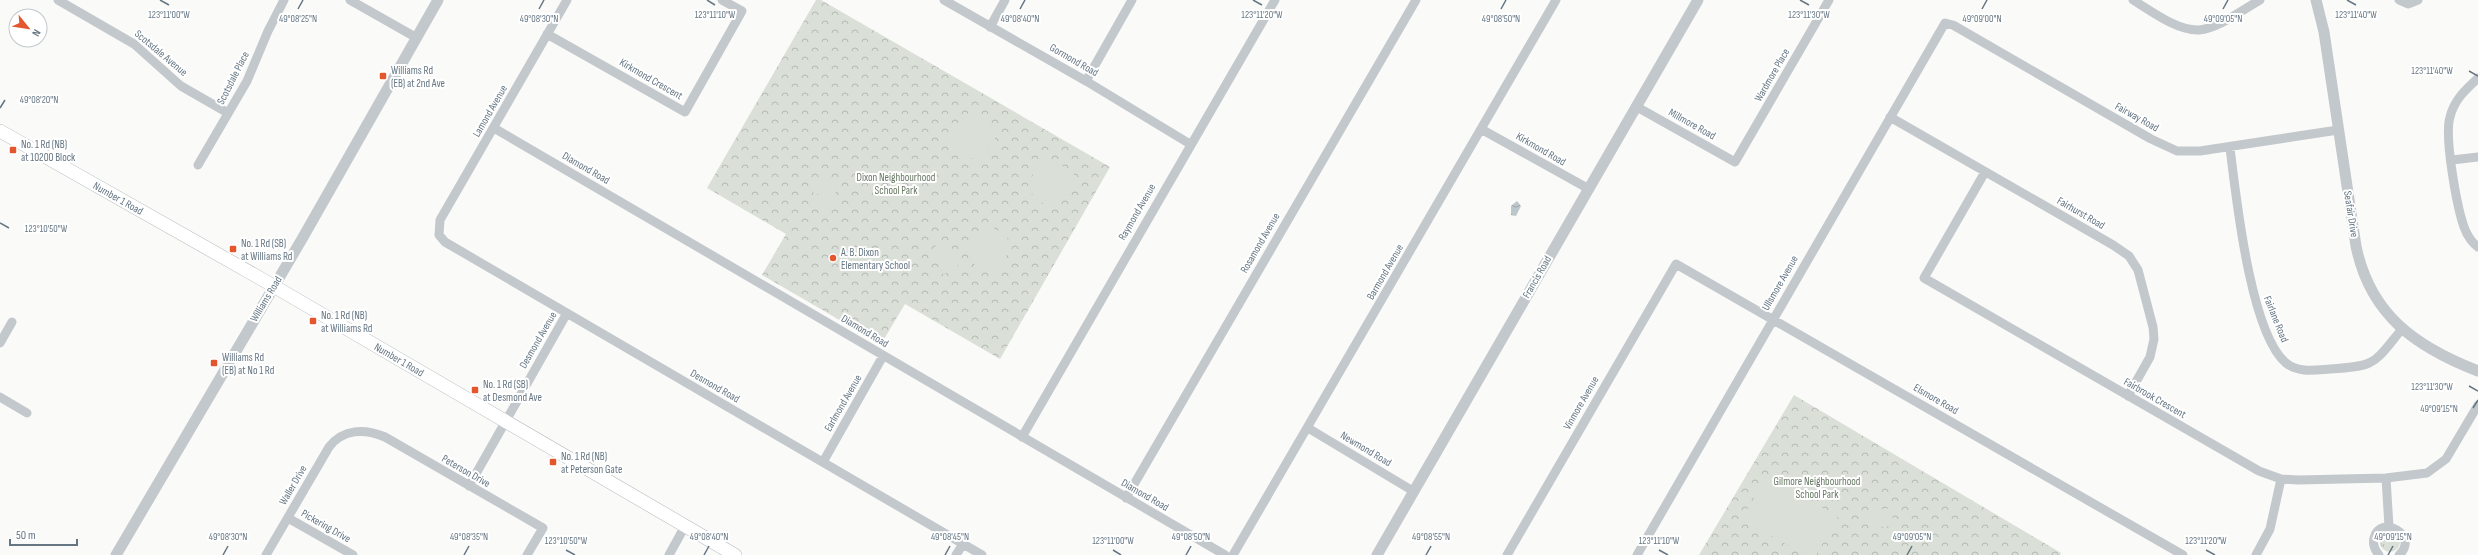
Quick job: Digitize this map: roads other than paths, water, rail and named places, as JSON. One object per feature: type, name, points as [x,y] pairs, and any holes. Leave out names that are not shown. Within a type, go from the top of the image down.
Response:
[{"type":"main road","name":"Number 1 Road","points":[[0,130],[273,286],[735,555]]},
{"type":"street","name":"Scotsdale Avenue","points":[[58,0],[134,44],[181,86],[228,113]]},
{"type":"street","name":"Scotsdale Place","points":[[198,165],[252,71],[268,31],[284,0]]},
{"type":"street","points":[[350,0],[417,38]]},
{"type":"street","name":"Williams Road","points":[[116,555],[438,0]]},
{"type":"street","name":"Lamond Avenue","points":[[439,235],[440,220],[567,0]]},
{"type":"street","name":"Kirkmond Crescent","points":[[548,34],[685,112],[742,11],[722,0]]},
{"type":"street","name":"Gormond Road","points":[[944,0],[1086,81],[1190,144]]},
{"type":"street","points":[[990,27],[1005,0]]},
{"type":"street","points":[[1086,81],[1132,0]]},
{"type":"street","name":"Raymond Avenue","points":[[1022,438],[1190,144],[1275,0]]},
{"type":"street","name":"Rosamond Avenue","points":[[1126,498],[1416,0]]},
{"type":"street","name":"Barmond Avenue","points":[[1233,555],[1556,0]]},
{"type":"street","name":"Francis Road","points":[[1381,554],[1413,491],[1698,0]]},
{"type":"street","name":"Wardmore Place","points":[[1735,162],[1829,0]]},
{"type":"street","points":[[2133,0],[2183,27],[2199,30],[2214,25],[2260,0]]},
{"type":"street","name":"Seafair Drive","points":[[2316,0],[2324,32],[2360,264],[2371,291],[2387,314],[2402,329],[2444,356],[2478,371]]},
{"type":"street","points":[[2399,0],[2408,4],[2418,0]]},
{"type":"street","name":"Fairway Road","points":[[1945,23],[1953,25],[2166,147],[2188,152],[2230,148],[2338,130]]},
{"type":"street","name":"Ullsmore Avenue","points":[[1637,555],[1945,23]]},
{"type":"street","points":[[2478,78],[2459,97],[2450,118],[2448,138],[2464,227],[2469,239],[2478,247]]},
{"type":"street","name":"Millmore Road","points":[[1637,107],[1735,162]]},
{"type":"street","name":"Fairhurst Road","points":[[1890,117],[2113,245],[2134,262],[2142,280],[2154,339],[2150,357],[2128,396]]},
{"type":"street","name":"Diamond Road","points":[[494,128],[1022,438],[1225,555]]},
{"type":"street","name":"Kirkmond Road","points":[[1481,129],[1589,189]]},
{"type":"street","name":"Fairlane Road","points":[[2230,148],[2252,289],[2260,313],[2280,356],[2291,366],[2304,370],[2365,366],[2379,357],[2402,329]]},
{"type":"street","points":[[2452,160],[2478,157]]},
{"type":"street","name":"Fairbrook Crescent","points":[[1985,172],[1924,278],[2258,471],[2281,479],[2386,478],[2418,475],[2441,464],[2451,451],[2478,405]]},
{"type":"street","name":"Desmond Road","points":[[439,235],[445,242],[567,314],[982,555]]},
{"type":"street","name":"Elsmore Road","points":[[1676,264],[2183,555]]},
{"type":"street","name":"Vinmore Avenue","points":[[1507,555],[1676,264]]},
{"type":"street","name":"Desmond Avenue","points":[[469,486],[567,314]]},
{"type":"street","points":[[0,343],[12,322]]},
{"type":"street","name":"Earlmond Avenue","points":[[823,462],[883,356]]},
{"type":"street","points":[[0,397],[27,413]]},
{"type":"street","name":"Newmond Road","points":[[1308,428],[1413,491]]},
{"type":"street","name":"Peterson Drive","points":[[347,433],[361,431],[377,434],[543,528],[527,555]]},
{"type":"street","name":"Waller Drive","points":[[266,555],[329,447],[338,438],[347,433]]},
{"type":"street","points":[[2386,478],[2389,527]]},
{"type":"street","points":[[2256,555],[2270,529],[2281,479]]},
{"type":"street","name":"Pickering Drive","points":[[288,518],[353,555]]},
{"type":"street","points":[[668,555],[685,526]]},
{"type":"street","points":[[2379,555],[2375,550],[2374,540],[2379,530],[2389,527],[2399,530],[2404,538],[2404,548],[2399,555]]},
{"type":"street","points":[[956,555],[962,544]]},
{"type":"water","points":[[1517,201],[1521,206],[1516,216],[1511,215],[1511,206]]},
{"type":"place","name":"Williams Rd (EB) at 2nd Ave","points":[[383,76]]},
{"type":"place","name":"No. 1 Rd (NB) at 10200 Block","points":[[13,150]]},
{"type":"place","name":"No. 1 Rd (SB) at Williams Rd","points":[[233,249]]},
{"type":"place","name":"A. B. Dixon Elementary School","points":[[833,258]]},
{"type":"place","name":"No. 1 Rd (NB) at Williams Rd","points":[[313,321]]},
{"type":"place","name":"Williams Rd (EB) at No 1 Rd","points":[[214,363]]},
{"type":"place","name":"No. 1 Rd (SB) at Desmond Ave","points":[[475,390]]},
{"type":"place","name":"No. 1 Rd (NB) at Peterson Gate","points":[[553,462]]},
{"type":"park label","name":"Dixon Neighbourhood School Park","points":[[896,183]]},
{"type":"park label","name":"Gilmore Neighbourhood School Park","points":[[1817,487]]}]
